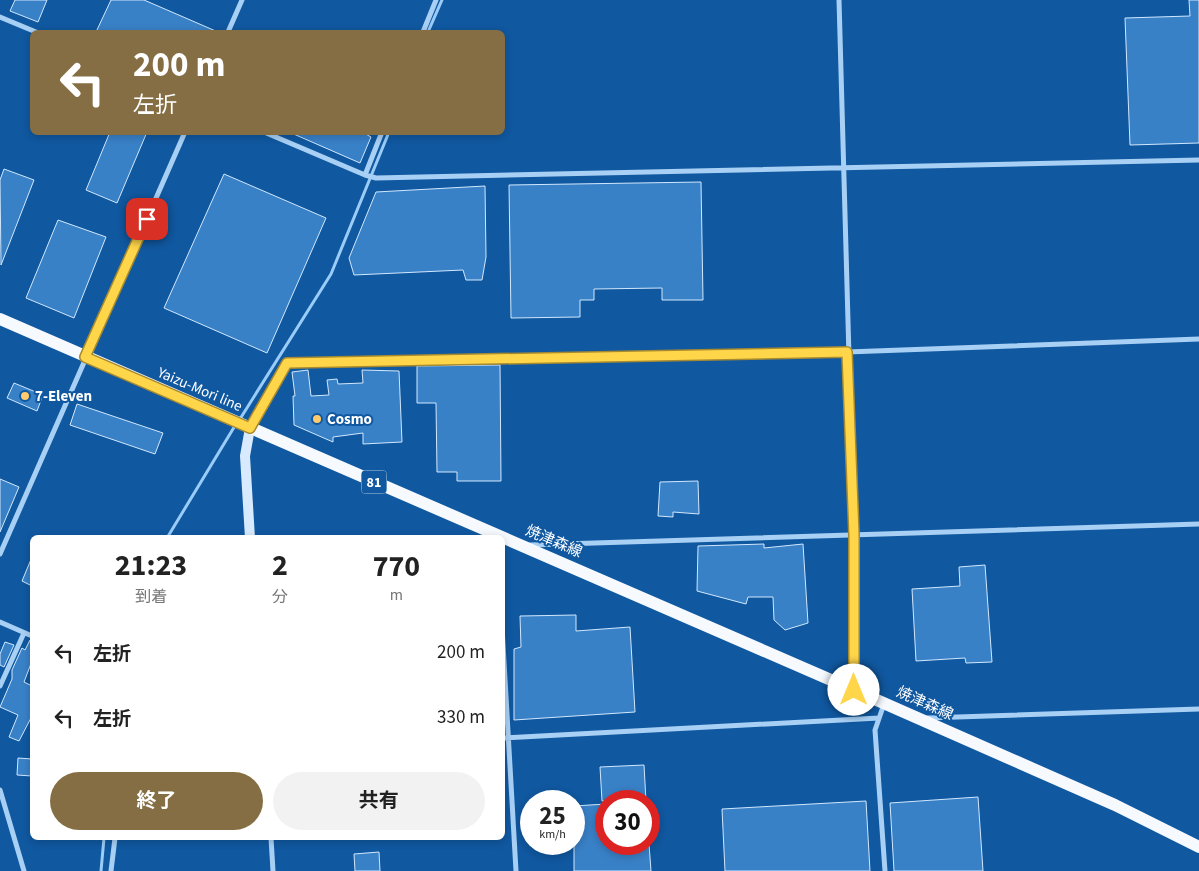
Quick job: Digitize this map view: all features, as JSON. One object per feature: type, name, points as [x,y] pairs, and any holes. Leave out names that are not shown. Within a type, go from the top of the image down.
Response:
[{"type":"main road","name":"Yaizu-Mori line","points":[[0,319],[496,535]]},
{"type":"main road","name":"焼津森線","points":[[505,539],[1115,805],[1199,846]]},
{"type":"street","points":[[229,30],[242,0]]},
{"type":"street","points":[[424,30],[436,0]]},
{"type":"street","points":[[838,0],[844,166],[847,352],[854,535],[854,690]]},
{"type":"street","points":[[0,17],[31,30]]},
{"type":"street","points":[[0,554],[184,135]]},
{"type":"street","points":[[271,135],[376,178],[844,166],[1199,160]]},
{"type":"street","points":[[365,175],[381,135]]},
{"type":"street","points":[[250,535],[245,456],[250,428],[287,363],[847,352],[1199,339]]},
{"type":"street","points":[[524,546],[1199,524]]},
{"type":"street","points":[[0,622],[30,635]]},
{"type":"street","points":[[0,686],[24,633]]},
{"type":"street","points":[[884,703],[875,730],[885,871]]},
{"type":"street","points":[[918,718],[1199,709]]},
{"type":"street","points":[[516,871],[505,738],[879,718]]},
{"type":"street","points":[[0,790],[24,871]]},
{"type":"street","points":[[111,871],[115,840]]},
{"type":"street","points":[[271,840],[273,871]]},
{"type":"building","points":[[15,0],[47,0],[38,22],[10,11]]},
{"type":"building","points":[[111,0],[144,0],[213,30],[97,30]]},
{"type":"building","points":[[1189,0],[1199,0],[1199,143],[1130,145],[1125,18],[1190,16]]},
{"type":"building","points":[[109,135],[146,135],[117,203],[86,190]]},
{"type":"building","points":[[296,135],[367,135],[371,137],[360,163]]},
{"type":"building","points":[[4,169],[34,180],[1,265],[0,180]]},
{"type":"building","points":[[224,174],[326,218],[267,353],[164,308]]},
{"type":"building","points":[[701,182],[703,300],[662,300],[662,288],[594,289],[594,300],[580,300],[580,317],[511,318],[509,185]]},
{"type":"building","points":[[485,186],[486,257],[482,280],[466,280],[463,270],[354,275],[349,258],[376,192]]},
{"type":"building","points":[[58,220],[106,237],[74,318],[26,298]]},
{"type":"building","points":[[500,365],[501,481],[457,481],[457,472],[437,472],[436,403],[417,403],[417,366]]},
{"type":"building","points":[[308,370],[311,396],[329,395],[327,380],[337,379],[338,384],[363,383],[362,370],[399,371],[402,442],[363,444],[363,433],[333,437],[333,442],[294,425],[293,396],[295,396],[292,372]]},
{"type":"building","points":[[14,383],[43,395],[37,411],[7,398]]},
{"type":"building","points":[[77,404],[163,433],[155,454],[70,425]]},
{"type":"building","points":[[0,479],[19,487],[0,532]]},
{"type":"building","points":[[698,481],[699,514],[673,512],[673,517],[658,516],[660,482]]},
{"type":"building","points":[[764,544],[764,548],[803,544],[808,623],[785,630],[774,620],[773,597],[748,597],[746,604],[697,591],[698,546]]},
{"type":"building","points":[[30,562],[30,585],[22,581]]},
{"type":"building","points":[[985,565],[992,662],[966,663],[965,658],[916,661],[912,589],[960,586],[959,567]]},
{"type":"building","points":[[576,615],[576,631],[630,627],[635,712],[514,720],[514,649],[521,647],[520,616]]},
{"type":"building","points":[[30,640],[30,666],[24,682],[30,685],[30,720],[19,741],[9,737],[18,715],[0,707],[12,679],[12,670],[22,648],[25,650]]},
{"type":"building","points":[[5,642],[14,645],[4,667],[0,665],[0,654]]},
{"type":"building","points":[[18,758],[30,759],[30,776],[17,775]]},
{"type":"building","points":[[644,765],[645,790],[601,790],[600,767]]},
{"type":"building","points":[[978,797],[983,871],[894,871],[890,803]]},
{"type":"building","points":[[866,801],[870,871],[725,871],[722,809]]},
{"type":"building","points":[[585,805],[595,805],[595,855],[650,855],[651,871],[574,871],[574,855],[585,855]]},
{"type":"building","points":[[379,852],[380,871],[355,871],[354,854]]},
{"type":"waterway","points":[[429,30],[442,0]]},
{"type":"waterway","points":[[240,419],[331,274],[388,135]]},
{"type":"waterway","points":[[169,535],[236,424]]},
{"type":"waterway","points":[[101,871],[104,840]]},
{"type":"place","name":"7-Eleven","points":[[25,396]]},
{"type":"place","name":"Cosmo","points":[[317,419]]},
{"type":"route","points":[[147,219],[85,357],[250,428],[287,363],[847,352],[854,535],[854,690]]}]
